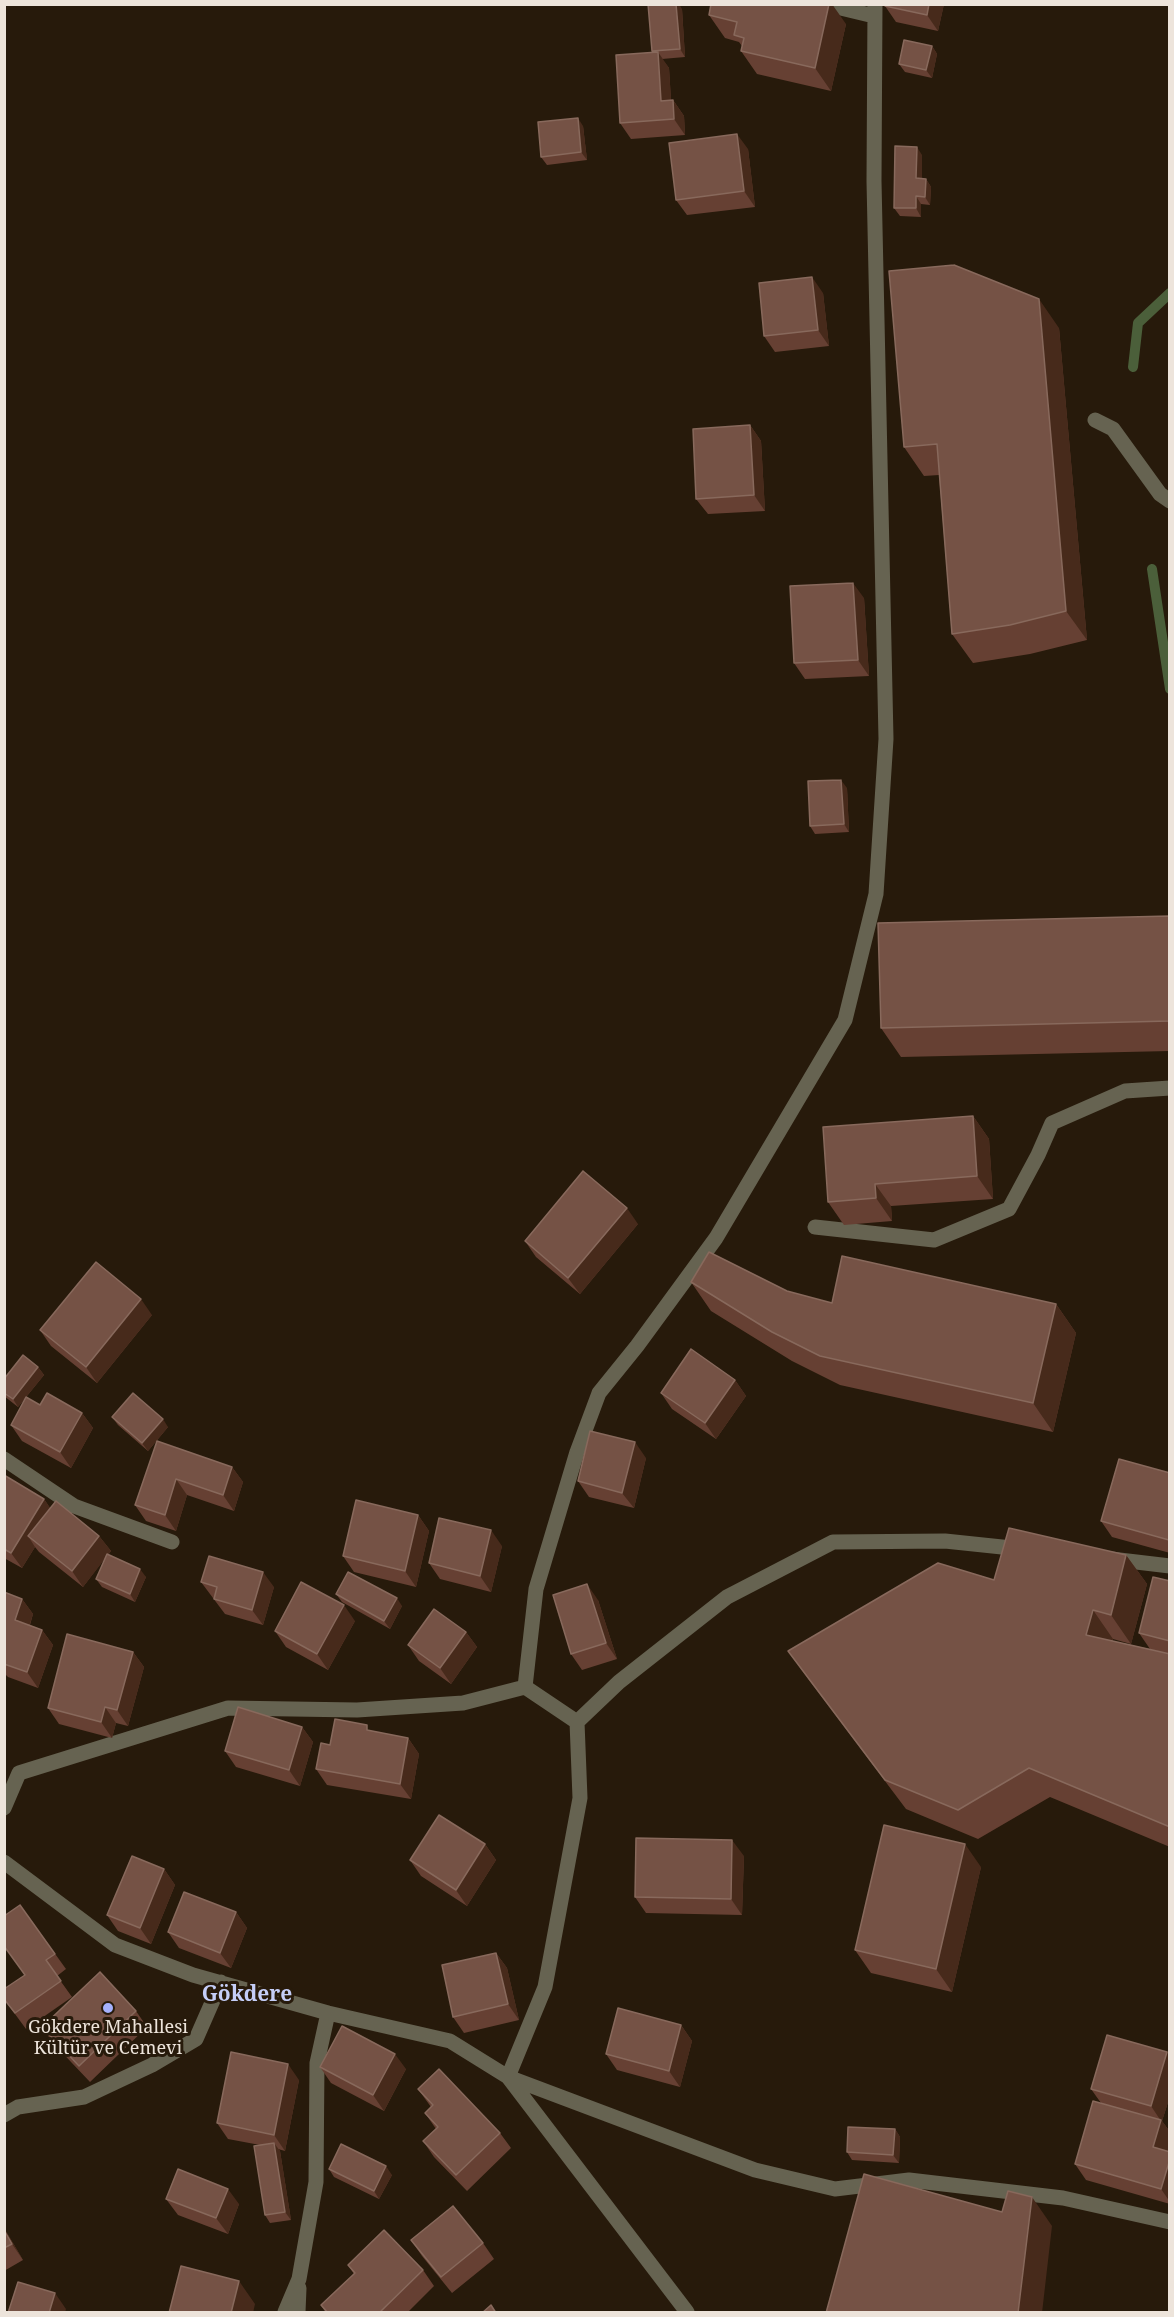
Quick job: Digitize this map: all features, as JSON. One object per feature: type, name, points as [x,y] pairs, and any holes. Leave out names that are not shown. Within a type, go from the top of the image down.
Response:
[{"type":"street","points":[[525,1687],[536,1589],[578,1452],[599,1393],[637,1346],[716,1238],[845,1020],[876,894],[886,739],[874,181],[874,10],[824,4]]},
{"type":"street","points":[[1095,420],[1113,429],[1160,494],[1170,501]]},
{"type":"street","points":[[815,1227],[934,1240],[1009,1209],[1052,1123],[1125,1091],[1170,1088]]},
{"type":"street","points":[[4,1459],[74,1506],[172,1542]]},
{"type":"street","points":[[508,2077],[545,1987],[580,1798],[577,1722],[619,1682],[727,1597],[833,1542],[945,1541],[1039,1551]]},
{"type":"street","points":[[1098,1558],[1170,1566]]},
{"type":"street","points":[[4,1808],[19,1773],[228,1708],[357,1710],[451,1704],[525,1687],[577,1722]]},
{"type":"street","points":[[4,1862],[115,1945],[193,1975],[328,2013],[450,2041],[508,2077],[755,2170],[835,2189],[909,2180],[1063,2198],[1170,2222]]},
{"type":"street","points":[[4,2115],[18,2107],[84,2097],[152,2065],[196,2040],[221,1982]]},
{"type":"street","points":[[298,2313],[299,2279],[316,2182],[318,2063],[328,2013]]},
{"type":"street","points":[[508,2077],[687,2313]]},
{"type":"street","points":[[285,2313],[299,2279]]},
{"type":"building","points":[[648,4],[676,4],[680,49],[652,51]]},
{"type":"building","points":[[711,4],[829,4],[815,68],[741,51],[744,38],[734,35],[737,22],[709,15]]},
{"type":"building","points":[[886,4],[929,4],[927,15],[885,6]]},
{"type":"building","points":[[904,40],[932,46],[926,70],[899,64]]},
{"type":"building","points":[[658,52],[661,101],[673,100],[674,119],[620,123],[616,55]]},
{"type":"building","points":[[578,118],[581,152],[541,157],[538,122]]},
{"type":"building","points":[[737,134],[744,191],[676,200],[669,143]]},
{"type":"building","points":[[895,146],[917,147],[916,178],[926,179],[925,197],[916,196],[916,208],[894,208]]},
{"type":"building","points":[[954,265],[1039,299],[1066,611],[1010,625],[952,634],[937,444],[904,447],[889,271]]},
{"type":"building","points":[[812,277],[818,330],[764,336],[759,283]]},
{"type":"building","points":[[750,425],[754,495],[696,499],[693,429]]},
{"type":"building","points":[[853,583],[858,660],[794,663],[790,586]]},
{"type":"building","points":[[841,780],[844,824],[810,826],[808,781]]},
{"type":"building","points":[[1170,916],[1170,1021],[881,1028],[878,923]]},
{"type":"building","points":[[973,1116],[977,1176],[875,1184],[876,1198],[828,1202],[823,1127]]},
{"type":"building","points":[[583,1171],[627,1208],[568,1278],[525,1241]]},
{"type":"building","points":[[709,1252],[787,1291],[832,1303],[842,1256],[1056,1304],[1033,1403],[820,1356],[772,1332],[691,1282]]},
{"type":"building","points":[[96,1262],[141,1299],[86,1367],[40,1330]]},
{"type":"building","points":[[691,1349],[735,1380],[705,1423],[661,1393]]},
{"type":"building","points":[[23,1355],[38,1367],[13,1399],[4,1393],[4,1379]]},
{"type":"building","points":[[47,1393],[82,1413],[60,1452],[11,1425],[26,1397],[40,1405]]},
{"type":"building","points":[[133,1393],[163,1419],[142,1443],[112,1417]]},
{"type":"building","points":[[590,1431],[635,1442],[622,1493],[578,1481]]},
{"type":"building","points":[[157,1441],[232,1467],[223,1495],[176,1479],[165,1515],[135,1505]]},
{"type":"building","points":[[1119,1459],[1170,1473],[1169,1540],[1101,1521]]},
{"type":"building","points":[[4,1475],[44,1499],[11,1553],[4,1549]]},
{"type":"building","points":[[356,1500],[418,1515],[405,1571],[343,1556]]},
{"type":"building","points":[[56,1501],[99,1536],[72,1571],[28,1536]]},
{"type":"building","points":[[439,1518],[491,1530],[480,1576],[429,1563]]},
{"type":"building","points":[[1009,1528],[1126,1555],[1111,1615],[1093,1610],[1086,1635],[1170,1654],[1170,1827],[1029,1768],[958,1810],[885,1780],[788,1651],[938,1563],[994,1580]]},
{"type":"building","points":[[107,1554],[140,1569],[130,1594],[96,1579]]},
{"type":"building","points":[[209,1556],[263,1572],[252,1610],[214,1599],[217,1587],[201,1582]]},
{"type":"building","points":[[348,1572],[397,1598],[384,1621],[336,1594]]},
{"type":"building","points":[[1153,1577],[1170,1581],[1170,1641],[1139,1633]]},
{"type":"building","points":[[301,1582],[344,1605],[317,1654],[275,1631]]},
{"type":"building","points":[[587,1584],[606,1643],[571,1654],[553,1595]]},
{"type":"building","points":[[4,1592],[22,1599],[15,1620],[42,1630],[27,1672],[4,1664]]},
{"type":"building","points":[[434,1609],[466,1632],[440,1668],[408,1645]]},
{"type":"building","points":[[67,1634],[133,1652],[117,1710],[105,1707],[101,1722],[48,1708]]},
{"type":"building","points":[[238,1707],[302,1727],[289,1770],[225,1751]]},
{"type":"building","points":[[335,1719],[367,1725],[367,1730],[408,1738],[400,1784],[316,1769],[321,1743],[330,1745]]},
{"type":"building","points":[[439,1815],[485,1844],[456,1890],[410,1860]]},
{"type":"building","points":[[884,1825],[965,1844],[936,1969],[855,1950]]},
{"type":"building","points":[[636,1838],[732,1840],[731,1899],[635,1897]]},
{"type":"building","points":[[132,1856],[164,1869],[140,1928],[107,1915]]},
{"type":"building","points":[[184,1892],[236,1912],[220,1953],[168,1932]]},
{"type":"building","points":[[20,1905],[55,1954],[46,1960],[61,1981],[15,2013],[4,1999],[4,1989],[25,1975],[4,1946],[4,1916]]},
{"type":"building","points":[[496,1953],[508,2004],[453,2017],[442,1965]]},
{"type":"building","points":[[100,1972],[136,2011],[79,2066],[42,2027]]},
{"type":"building","points":[[618,2008],[681,2025],[669,2071],[606,2054]]},
{"type":"building","points":[[342,2026],[395,2054],[373,2095],[320,2067]]},
{"type":"building","points":[[1107,2035],[1167,2052],[1151,2106],[1091,2089]]},
{"type":"building","points":[[231,2052],[288,2064],[274,2135],[217,2123]]},
{"type":"building","points":[[439,2069],[500,2133],[456,2175],[423,2141],[438,2127],[425,2113],[433,2105],[418,2089]]},
{"type":"building","points":[[1093,2101],[1161,2120],[1153,2147],[1170,2152],[1170,2159],[1161,2189],[1075,2164]]},
{"type":"building","points":[[848,2127],[895,2129],[893,2155],[847,2152]]},
{"type":"building","points":[[274,2143],[285,2212],[265,2215],[254,2146]]},
{"type":"building","points":[[341,2144],[386,2166],[374,2191],[329,2169]]},
{"type":"building","points":[[178,2169],[228,2189],[216,2218],[166,2199]]},
{"type":"building","points":[[864,2174],[1002,2212],[1008,2191],[1032,2197],[1018,2313],[826,2313]]},
{"type":"building","points":[[453,2206],[483,2243],[441,2277],[411,2240]]},
{"type":"building","points":[[4,2230],[12,2244],[4,2248]]},
{"type":"building","points":[[384,2230],[423,2270],[379,2313],[328,2313],[321,2305],[355,2273],[348,2265]]},
{"type":"building","points":[[181,2266],[239,2281],[231,2313],[169,2313]]},
{"type":"building","points":[[18,2282],[55,2293],[49,2313],[8,2313]]},
{"type":"building","points":[[491,2305],[496,2313],[482,2313]]},
{"type":"waterway","name":"Gökdere","points":[[1133,367],[1138,323],[1170,293]]},
{"type":"waterway","name":"Gökdere","points":[[1152,569],[1170,689]]},
{"type":"place","name":"Gökdere Mahallesi Kültür ve Cemevi","points":[[108,2008]]},
{"type":"district","name":"Gökdere","points":[[247,1995]]}]
